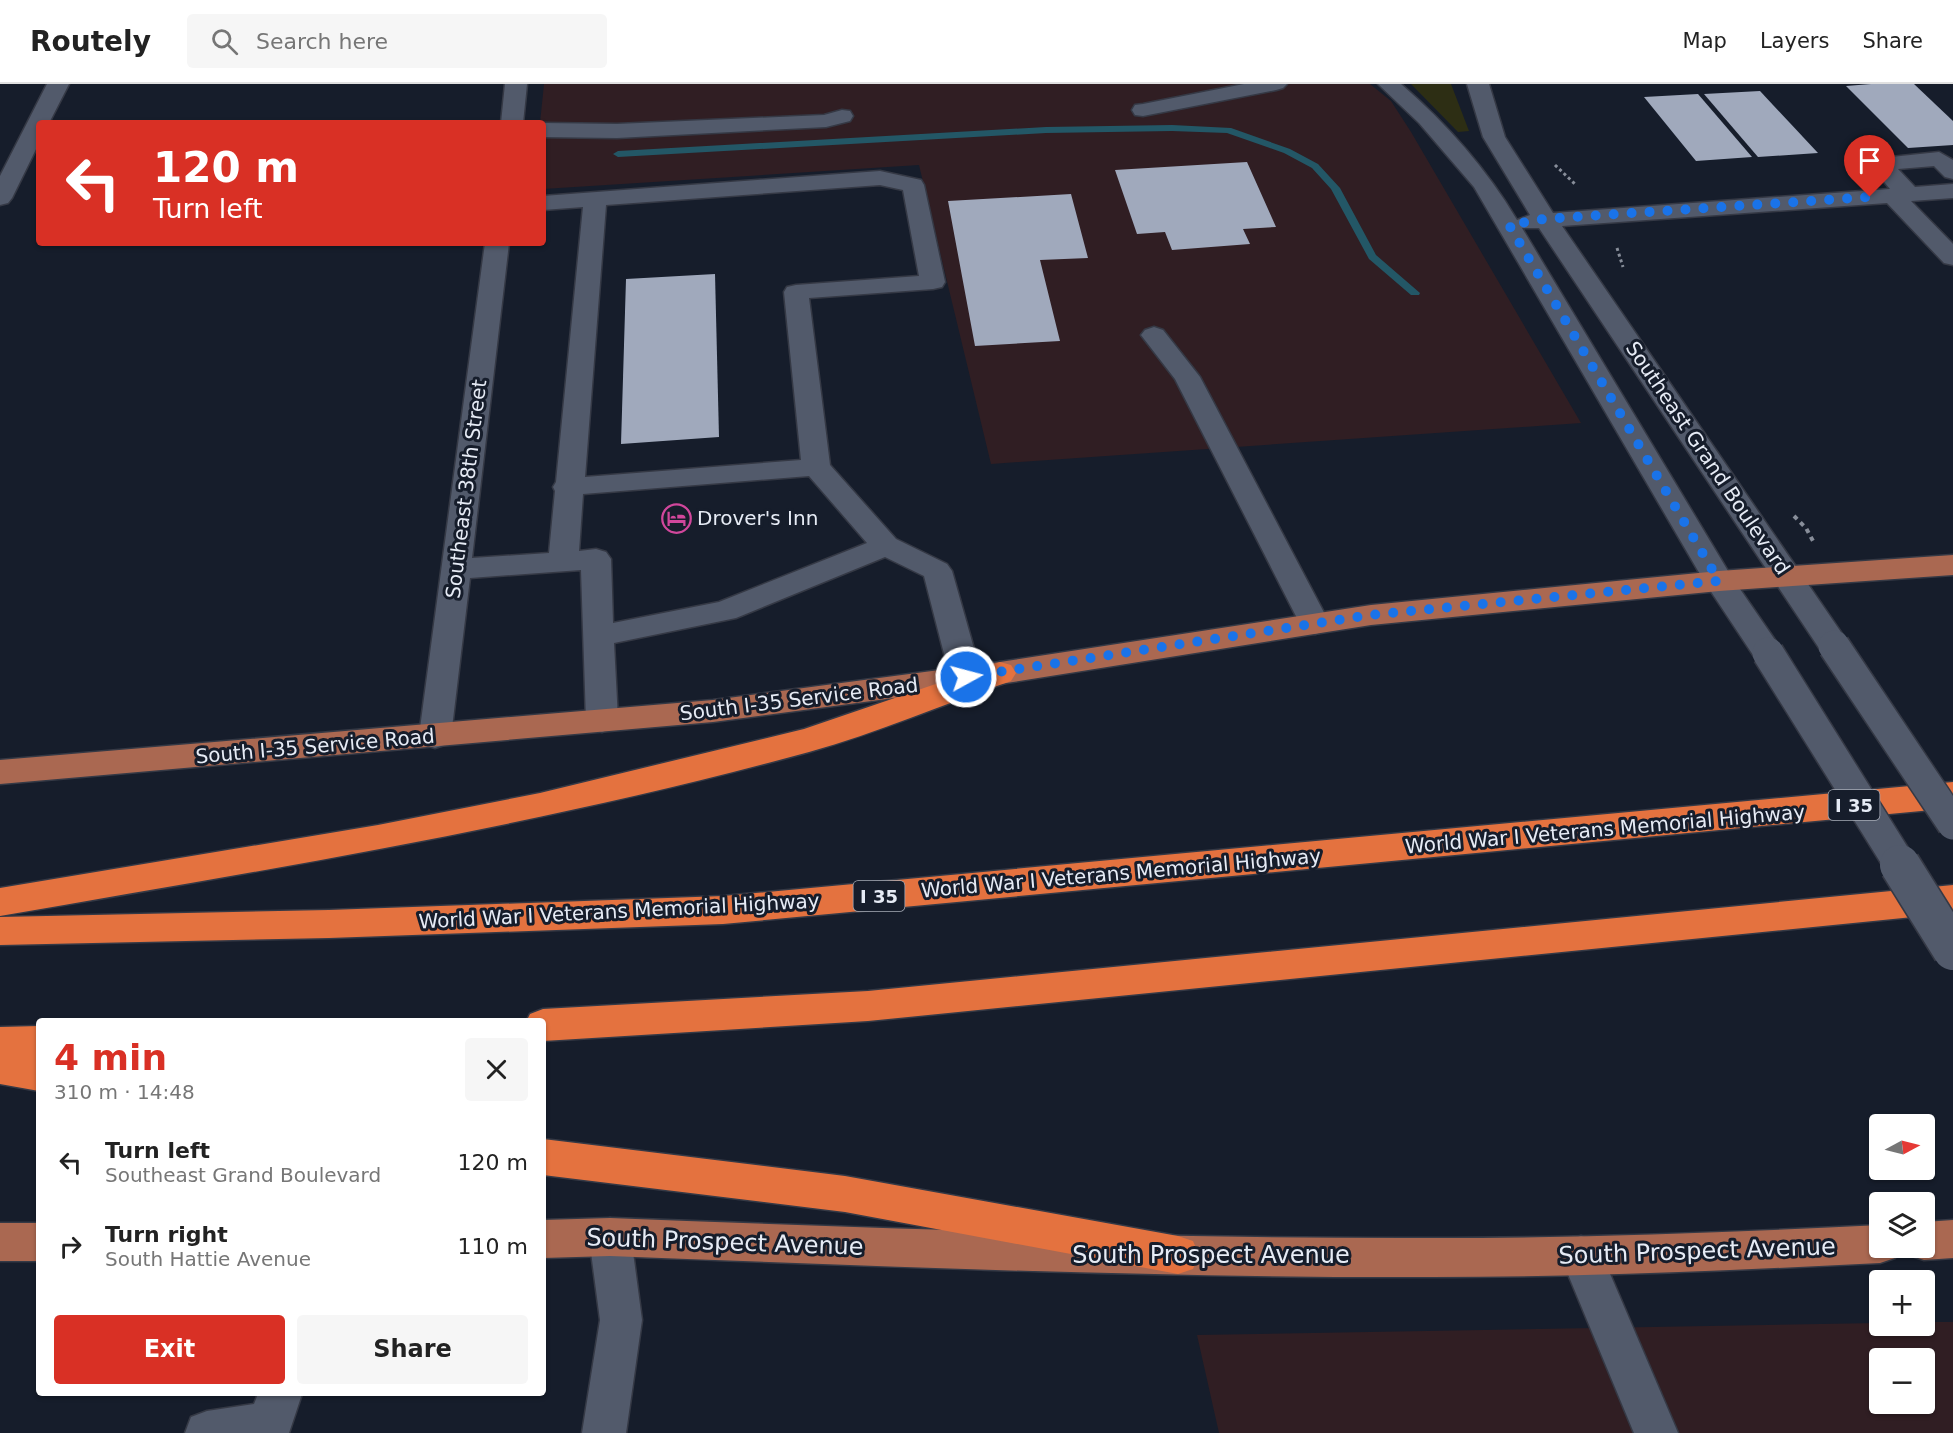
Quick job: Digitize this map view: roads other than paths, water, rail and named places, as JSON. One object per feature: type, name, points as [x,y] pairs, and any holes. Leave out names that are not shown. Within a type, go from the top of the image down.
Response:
[{"type":"highway","points":[[0,902],[378,838],[540,806],[809,740],[1000,673]]},
{"type":"highway","name":"World War I Veterans Memorial Highway","points":[[0,931],[329,924],[723,910],[1953,795]]},
{"type":"highway","points":[[546,1025],[880,1005],[1953,899]]},
{"type":"highway","points":[[0,1043],[36,1042]]},
{"type":"highway","points":[[0,1068],[36,1074]]},
{"type":"highway","points":[[546,1157],[845,1194],[1178,1255]]},
{"type":"main road","name":"South I-35 Service Road","points":[[0,772],[713,711],[1000,673],[1315,624],[1461,606],[1788,575],[1953,565]]},
{"type":"main road","name":"South Prospect Avenue","points":[[546,1239],[610,1237],[1024,1253],[1178,1255],[1581,1255],[1794,1250],[1869,1245]]},
{"type":"main road","points":[[1935,1240],[1953,1239]]},
{"type":"main road","points":[[0,1242],[36,1242]]},
{"type":"street","points":[[40,120],[58,84]]},
{"type":"street","points":[[512,120],[516,84]]},
{"type":"street","points":[[1143,110],[1276,84]]},
{"type":"street","points":[[1389,84],[1427,118],[1484,184],[1719,581],[1768,653],[1953,950]]},
{"type":"street","name":"Southeast Grand Boulevard","points":[[1478,84],[1494,137],[1544,219],[1788,575],[1953,824]]},
{"type":"street","points":[[546,130],[617,131],[826,121],[842,116]]},
{"type":"street","points":[[0,198],[36,127]]},
{"type":"street","points":[[1953,172],[1939,159],[1880,164],[1901,195],[1953,258]]},
{"type":"street","points":[[546,202],[880,178],[913,185],[933,282],[796,292],[816,467],[886,546],[937,571],[966,677]]},
{"type":"street","points":[[1509,225],[1544,219],[1953,191]]},
{"type":"street","points":[[563,563],[567,487],[595,199]]},
{"type":"street","name":"Southeast 38th Street","points":[[435,736],[497,246]]},
{"type":"street","points":[[1154,335],[1186,377],[1315,624]]},
{"type":"street","points":[[567,487],[816,467]]},
{"type":"street","points":[[598,636],[725,611],[886,546]]},
{"type":"street","points":[[456,569],[596,559],[602,720]]},
{"type":"street","points":[[604,1433],[621,1320],[610,1237]]},
{"type":"street","points":[[1581,1255],[1656,1433]]},
{"type":"street","points":[[207,1433],[272,1417]]},
{"type":"waterway","points":[[618,154],[1046,130],[1172,128],[1228,130],[1287,151],[1315,166],[1335,188],[1372,257],[1415,293]]},
{"type":"place","name":"Drover's Inn","points":[[676,518]]}]
